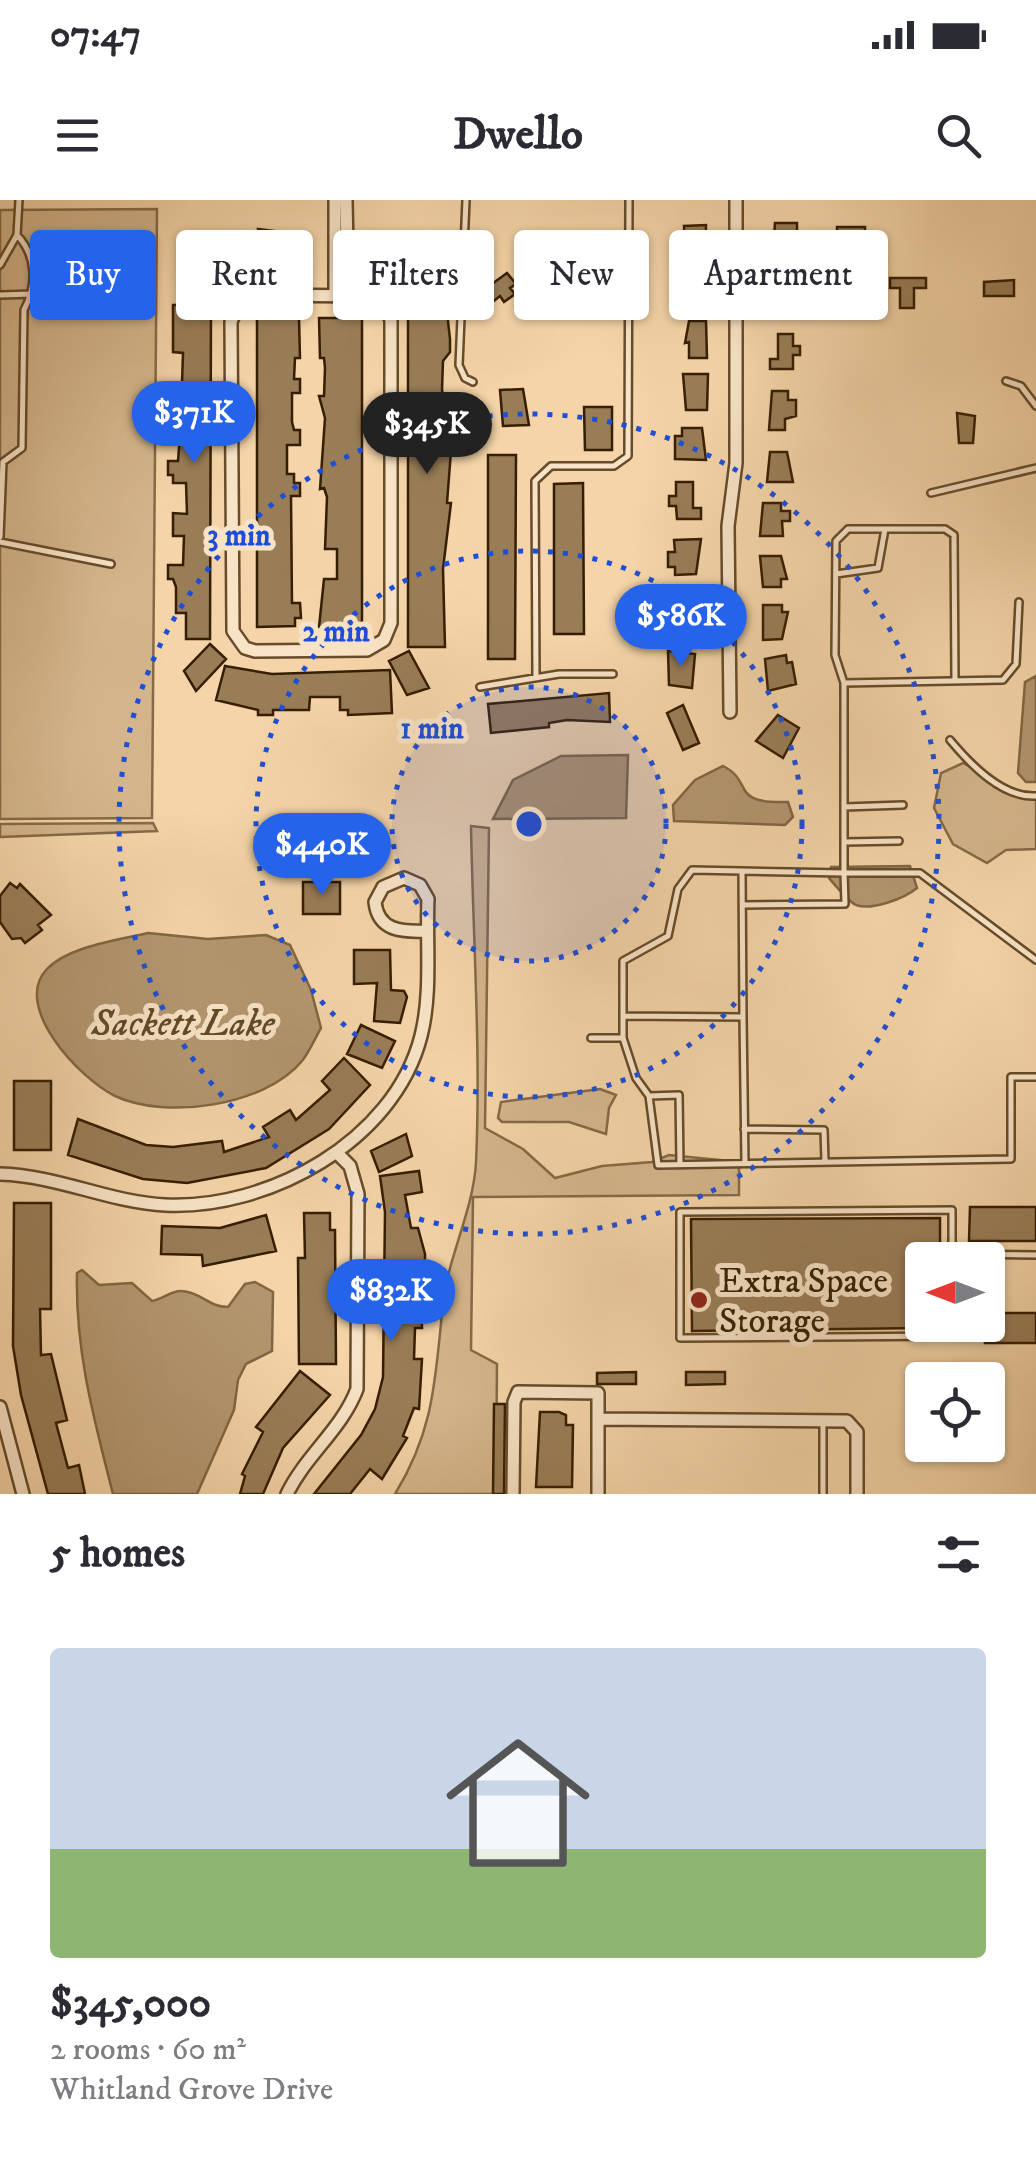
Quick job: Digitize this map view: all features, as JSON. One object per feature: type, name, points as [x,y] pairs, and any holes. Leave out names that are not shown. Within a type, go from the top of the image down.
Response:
[{"type":"street","points":[[335,200],[337,230]]},
{"type":"street","points":[[345,230],[346,200]]},
{"type":"street","points":[[730,712],[728,526],[736,463],[736,200]]},
{"type":"street","points":[[342,295],[378,298],[391,320],[391,623],[384,640],[368,650],[255,651],[238,640],[230,620],[233,312],[252,296],[342,295]]},
{"type":"street","points":[[0,1174],[52,1178],[148,1204],[198,1205],[268,1191],[336,1152],[380,1110],[414,1058],[425,1015],[428,899],[420,885],[404,878],[383,886],[375,902],[380,918],[396,930],[426,931]]},
{"type":"street","points":[[287,1494],[313,1451],[342,1418],[357,1388],[358,1194],[350,1166],[336,1152]]},
{"type":"street","points":[[514,1494],[514,1402],[518,1392],[598,1393],[598,1494]]},
{"type":"street","points":[[0,1407],[5,1444],[23,1494]]},
{"type":"street","points":[[598,1419],[823,1418],[847,1422],[858,1432],[857,1494]]},
{"type":"lane","points":[[0,265],[17,234],[19,200]]},
{"type":"lane","points":[[466,200],[459,365],[465,378],[473,382]]},
{"type":"lane","points":[[536,678],[534,481],[551,466],[614,466],[628,456],[629,200]]},
{"type":"lane","points":[[17,234],[30,252]]},
{"type":"lane","points":[[0,295],[30,294]]},
{"type":"lane","points":[[30,298],[24,310],[22,448],[2,461],[0,539],[111,564]]},
{"type":"lane","points":[[1006,380],[1021,386],[1036,406]]},
{"type":"lane","points":[[931,493],[1036,468]]},
{"type":"lane","points":[[836,574],[878,568],[885,529]]},
{"type":"lane","points":[[743,905],[845,904],[844,683],[835,655],[836,541],[843,530],[945,529],[954,535],[955,681]]},
{"type":"lane","points":[[844,683],[996,681],[1013,672],[1019,651],[1019,602]]},
{"type":"lane","points":[[480,687],[536,678],[613,674]]},
{"type":"lane","points":[[950,740],[967,760],[1006,789],[1036,796]]},
{"type":"lane","points":[[844,807],[903,806]]},
{"type":"lane","points":[[844,842],[900,841]]},
{"type":"lane","points":[[1036,960],[920,873],[692,870],[682,880],[668,936],[623,961],[624,1038],[630,1064],[649,1096],[658,1165],[1011,1159],[1010,1077],[1036,1077]]},
{"type":"lane","points":[[742,871],[745,1164]]},
{"type":"lane","points":[[624,1016],[743,1018]]},
{"type":"lane","points":[[591,1038],[624,1038]]},
{"type":"lane","points":[[649,1096],[679,1096],[680,1165]]},
{"type":"lane","points":[[744,1129],[824,1130],[826,1162]]},
{"type":"lane","points":[[905,1336],[680,1338],[680,1212],[952,1210],[952,1242]]},
{"type":"lane","points":[[1005,1256],[1036,1255]]},
{"type":"lane","points":[[822,1494],[823,1418]]},
{"type":"shaded area","points":[[157,209],[152,818],[0,819],[0,210]]},
{"type":"shaded area","points":[[963,763],[1027,797],[1036,795],[1036,849],[1006,850],[987,863],[953,844],[934,808],[941,773]]},
{"type":"shaded area","points":[[153,823],[157,831],[0,837],[0,824]]},
{"type":"shaded area","points":[[471,826],[489,828],[485,1128],[523,1149],[555,1178],[602,1166],[652,1162],[669,1155],[739,1162],[739,1195],[473,1197],[471,1350],[497,1364],[496,1494],[395,1494],[426,1425],[446,1286],[474,1181],[477,1037]]},
{"type":"shaded area","points":[[600,1089],[616,1095],[609,1108],[606,1134],[569,1122],[502,1122],[498,1118],[501,1102]]},
{"type":"water","points":[[1036,676],[1036,782],[1026,782],[1018,773],[1025,682]]},
{"type":"water","points":[[628,755],[626,818],[493,819],[513,780],[561,756]]},
{"type":"water","points":[[723,766],[733,772],[750,796],[788,802],[793,817],[785,825],[674,821],[673,805],[695,780]]},
{"type":"water","points":[[910,866],[917,888],[879,905],[856,905],[829,878],[831,867]]},
{"type":"water","name":"Sackett Lake","points":[[148,933],[208,939],[266,935],[290,945],[311,990],[321,1028],[302,1061],[264,1089],[240,1098],[187,1107],[136,1103],[115,1096],[85,1074],[54,1040],[43,1021],[38,984],[47,969],[68,955]]},
{"type":"water","points":[[82,1270],[99,1285],[132,1283],[152,1301],[182,1291],[228,1307],[245,1284],[255,1282],[273,1292],[272,1351],[246,1364],[238,1380],[234,1410],[197,1494],[113,1494],[79,1330],[77,1273]]},
{"type":"building","points":[[775,223],[797,223],[797,230],[774,230]]},
{"type":"building","points":[[706,225],[706,230],[684,230],[684,226]]},
{"type":"building","points":[[837,227],[865,227],[865,230]]},
{"type":"building","points":[[507,273],[514,282],[510,288],[514,295],[504,302],[500,296],[494,301],[494,282]]},
{"type":"building","points":[[890,278],[926,278],[926,288],[914,288],[914,308],[900,308],[900,288],[890,288]]},
{"type":"building","points":[[1014,280],[1014,296],[984,296],[984,282]]},
{"type":"building","points":[[173,305],[176,320],[211,320],[210,639],[186,639],[186,613],[176,613],[176,587],[173,579],[168,579],[168,565],[183,565],[184,536],[173,536],[173,513],[187,514],[186,483],[173,483],[173,475],[168,475],[168,461],[178,461],[180,435],[179,405],[168,405],[168,391],[173,391],[174,383],[182,383],[183,353],[173,352]]},
{"type":"building","points":[[319,318],[362,320],[362,626],[319,627],[324,579],[337,579],[337,549],[325,549],[327,497],[324,488],[320,489],[325,418],[319,396],[324,396],[325,368],[324,358],[320,358]]},
{"type":"building","points":[[257,320],[299,320],[300,358],[295,358],[294,379],[300,379],[300,393],[292,393],[292,422],[294,430],[300,430],[300,445],[287,445],[287,474],[294,474],[294,483],[300,483],[300,496],[291,496],[292,603],[300,603],[301,618],[295,618],[295,626],[257,627]]},
{"type":"building","points":[[408,320],[448,320],[450,352],[443,361],[442,390],[451,430],[446,430],[446,451],[451,451],[447,503],[451,503],[443,569],[445,647],[408,647]]},
{"type":"building","points":[[689,321],[706,321],[707,358],[689,358],[689,342],[685,343]]},
{"type":"building","points":[[778,334],[793,334],[793,346],[800,346],[800,355],[793,355],[793,369],[770,369],[770,359],[778,359]]},
{"type":"building","points":[[683,374],[708,374],[707,410],[686,410]]},
{"type":"building","points":[[523,389],[529,425],[503,426],[500,390]]},
{"type":"building","points":[[772,391],[788,391],[788,400],[796,400],[796,416],[785,419],[785,430],[769,430]]},
{"type":"building","points":[[584,407],[612,407],[612,450],[585,450]]},
{"type":"building","points":[[957,413],[975,416],[973,443],[959,443]]},
{"type":"building","points":[[682,428],[702,428],[706,460],[675,459],[675,436],[682,436]]},
{"type":"building","points":[[770,452],[787,452],[793,482],[767,482]]},
{"type":"building","points":[[488,455],[516,455],[515,659],[488,659]]},
{"type":"building","points":[[676,482],[693,482],[693,508],[701,508],[701,519],[677,519],[676,506],[669,506],[669,496],[676,496]]},
{"type":"building","points":[[583,483],[584,634],[554,634],[554,484]]},
{"type":"building","points":[[763,503],[781,503],[781,511],[790,511],[790,521],[782,521],[783,536],[760,536]]},
{"type":"building","points":[[701,539],[696,574],[675,575],[675,567],[668,567],[668,552],[675,552],[674,540]]},
{"type":"building","points":[[760,556],[781,556],[787,579],[781,579],[781,587],[763,587]]},
{"type":"building","points":[[669,597],[696,597],[696,628],[669,629]]},
{"type":"building","points":[[763,605],[782,605],[782,612],[788,612],[782,639],[763,640]]},
{"type":"building","points":[[210,644],[226,659],[196,691],[184,671]]},
{"type":"building","points":[[409,651],[429,688],[407,695],[389,661]]},
{"type":"building","points":[[668,651],[695,654],[692,688],[669,685]]},
{"type":"building","points":[[786,655],[787,663],[792,662],[796,684],[768,691],[765,659]]},
{"type":"building","points":[[225,666],[272,674],[390,670],[392,713],[348,715],[348,710],[340,710],[340,697],[310,697],[309,710],[273,710],[273,715],[258,715],[258,710],[216,700]]},
{"type":"building","points":[[609,693],[610,722],[567,720],[549,723],[549,727],[491,733],[488,704]]},
{"type":"building","points":[[683,705],[699,743],[683,750],[667,713]]},
{"type":"building","points":[[778,715],[799,728],[783,758],[756,741]]},
{"type":"building","points":[[303,882],[340,882],[340,914],[303,914]]},
{"type":"building","points":[[10,883],[17,888],[20,884],[51,915],[38,925],[42,930],[25,943],[21,938],[12,939],[0,922],[0,896]]},
{"type":"building","points":[[354,950],[390,950],[391,990],[404,991],[407,997],[400,1023],[374,1021],[377,983],[354,984]]},
{"type":"building","points":[[361,1025],[395,1041],[382,1068],[347,1054]]},
{"type":"building","points":[[344,1058],[370,1085],[329,1129],[266,1168],[187,1183],[143,1179],[68,1155],[78,1119],[146,1145],[173,1147],[222,1141],[224,1152],[269,1137],[263,1127],[290,1110],[296,1120],[330,1090],[322,1081]]},
{"type":"building","points":[[14,1081],[51,1081],[51,1150],[14,1150]]},
{"type":"building","points":[[406,1134],[412,1156],[379,1172],[371,1151]]},
{"type":"building","points":[[419,1171],[422,1192],[405,1195],[411,1228],[418,1228],[425,1254],[425,1276],[420,1276],[422,1328],[415,1328],[414,1359],[422,1359],[419,1409],[414,1408],[403,1436],[407,1438],[382,1479],[370,1469],[350,1494],[314,1494],[361,1435],[375,1409],[383,1377],[385,1212],[380,1176]]},
{"type":"building","points":[[14,1203],[51,1203],[51,1309],[40,1309],[41,1355],[51,1354],[67,1420],[56,1423],[68,1468],[79,1465],[85,1494],[48,1494],[21,1395],[13,1346]]},
{"type":"building","points":[[970,1207],[1036,1207],[1036,1241],[969,1241]]},
{"type":"building","points":[[304,1213],[330,1213],[330,1230],[335,1230],[336,1364],[299,1364],[298,1258],[305,1258]]},
{"type":"building","points":[[266,1215],[276,1251],[203,1266],[202,1255],[161,1254],[162,1226],[220,1228]]},
{"type":"building","points":[[940,1218],[940,1242],[905,1242],[905,1328],[692,1331],[691,1219]]},
{"type":"building","points":[[1005,1313],[1036,1313],[1036,1343],[985,1343],[1005,1342]]},
{"type":"building","points":[[300,1371],[330,1395],[283,1448],[263,1494],[240,1494],[245,1476],[242,1474],[263,1432],[256,1427]]},
{"type":"building","points":[[636,1372],[636,1384],[597,1384],[597,1373]]},
{"type":"building","points":[[686,1372],[725,1372],[725,1384],[686,1385]]},
{"type":"building","points":[[494,1404],[505,1404],[504,1494],[493,1494]]},
{"type":"building","points":[[540,1412],[559,1412],[566,1415],[566,1425],[573,1425],[572,1487],[536,1487]]},
{"type":"place","name":"Extra Space Storage","points":[[699,1300]]}]
